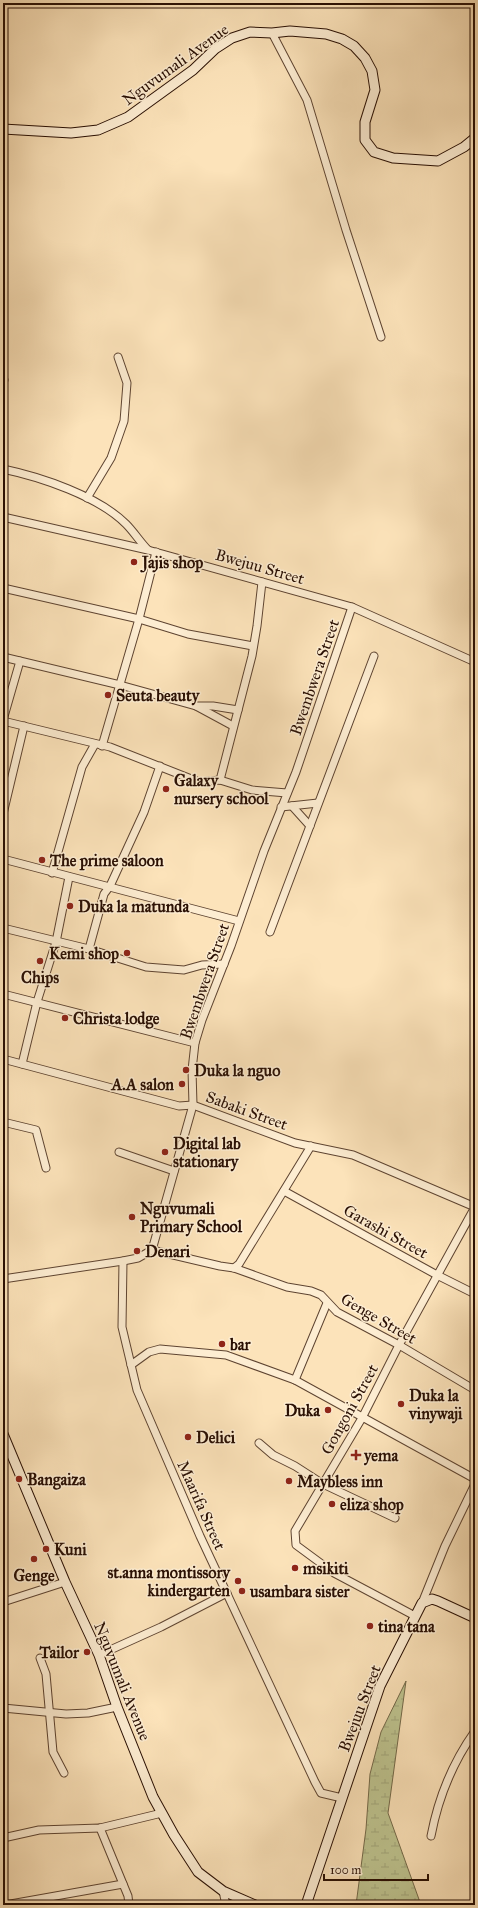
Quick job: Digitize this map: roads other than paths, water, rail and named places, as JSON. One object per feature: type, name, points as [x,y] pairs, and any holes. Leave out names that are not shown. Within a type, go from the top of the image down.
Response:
[{"type":"street","name":"Nguvumali Avenue","points":[[3,129],[71,133],[98,130],[128,117],[193,70],[215,49],[232,38],[250,32],[272,33],[290,31],[326,34],[342,39],[354,46],[365,58],[372,71],[375,90],[365,122],[365,140],[374,152],[393,158],[438,161],[464,147],[475,138]]},
{"type":"street","points":[[272,33],[307,100],[346,230],[381,337]]},
{"type":"street","points":[[87,498],[111,458],[124,421],[127,383],[118,357]]},
{"type":"street","points":[[3,469],[25,474],[80,494],[125,524],[148,550]]},
{"type":"street","name":"Bwejuu Street","points":[[3,518],[156,552],[352,607],[475,662]]},
{"type":"street","points":[[52,873],[82,767],[99,745],[120,685],[156,552]]},
{"type":"street","points":[[220,780],[252,656],[258,626],[262,582]]},
{"type":"street","points":[[3,588],[139,619],[188,634],[253,646]]},
{"type":"street","name":"Bwembwera Street","points":[[152,1250],[192,1105],[192,1070],[196,1043],[202,1020],[287,793],[352,607]]},
{"type":"street","points":[[270,932],[374,656]]},
{"type":"street","points":[[3,657],[120,685],[196,706],[233,726]]},
{"type":"street","points":[[20,661],[3,721],[99,745],[160,766],[199,782],[220,780],[252,790],[287,793]]},
{"type":"street","points":[[196,706],[213,706],[238,710]]},
{"type":"street","points":[[3,814],[5,794],[24,726]]},
{"type":"street","points":[[89,949],[104,894],[110,886],[144,812],[160,766]]},
{"type":"street","points":[[281,807],[318,803]]},
{"type":"street","points":[[292,806],[310,826]]},
{"type":"street","points":[[3,859],[239,921]]},
{"type":"street","points":[[22,1064],[36,1002],[56,942],[69,877]]},
{"type":"street","points":[[3,928],[89,949],[146,967],[184,970],[202,964],[224,964]]},
{"type":"street","points":[[3,994],[196,1043]]},
{"type":"street","name":"Sabaki Street","points":[[3,1059],[179,1106],[192,1105],[295,1143],[353,1155],[475,1207]]},
{"type":"street","points":[[3,1122],[36,1130],[46,1168]]},
{"type":"street","points":[[234,1268],[239,1264],[311,1146]]},
{"type":"street","points":[[119,1152],[174,1171]]},
{"type":"street","name":"Garashi Street","points":[[284,1191],[437,1275],[475,1294]]},
{"type":"street","name":"Gongoni Street","points":[[415,1616],[334,1573],[296,1545],[295,1531],[362,1418],[399,1345],[475,1207]]},
{"type":"street","points":[[3,1279],[123,1261],[138,1258],[152,1250]]},
{"type":"street","name":"Genge Street","points":[[152,1250],[234,1268],[287,1287],[311,1291],[321,1295],[336,1312],[399,1345],[475,1390]]},
{"type":"street","name":"Maarifa Street","points":[[123,1261],[122,1327],[137,1390],[227,1593],[320,1793],[342,1798]]},
{"type":"street","points":[[295,1380],[327,1303]]},
{"type":"street","points":[[131,1365],[149,1352],[160,1350],[226,1355],[295,1380],[475,1479]]},
{"type":"street","name":"Nguvumali Avenue","points":[[3,1434],[65,1582],[99,1655],[117,1707],[153,1798],[174,1835],[198,1872],[223,1891],[255,1905]]},
{"type":"street","points":[[259,1443],[273,1455],[295,1466],[323,1484],[395,1518]]},
{"type":"street","name":"Bwejuu Street","points":[[306,1905],[380,1686],[422,1603],[445,1546],[475,1484]]},
{"type":"street","points":[[3,1602],[65,1582]]},
{"type":"street","points":[[99,1655],[161,1627],[227,1593]]},
{"type":"street","points":[[422,1603],[432,1599],[475,1618]]},
{"type":"street","points":[[40,1658],[46,1674],[53,1752],[64,1773]]},
{"type":"street","points":[[3,1708],[66,1714],[88,1713],[117,1707]]},
{"type":"street","points":[[431,1836],[435,1814],[448,1780],[464,1747],[475,1731]]},
{"type":"street","points":[[3,1838],[39,1830],[100,1828],[162,1813]]},
{"type":"street","points":[[100,1828],[128,1896],[129,1905]]},
{"type":"street","points":[[5,1905],[123,1884]]},
{"type":"street","points":[[223,1891],[226,1905]]},
{"type":"place","name":"Jajis shop","points":[[134,562]]},
{"type":"place","name":"Seuta beauty","points":[[108,695]]},
{"type":"place","name":"Galaxy nursery school","points":[[166,789]]},
{"type":"place","name":"The prime saloon","points":[[42,860]]},
{"type":"place","name":"Duka la matunda","points":[[70,906]]},
{"type":"place","name":"Kemi shop","points":[[127,953]]},
{"type":"place","name":"Chips","points":[[40,961]]},
{"type":"place","name":"Christa lodge","points":[[65,1018]]},
{"type":"place","name":"Duka la nguo","points":[[186,1070]]},
{"type":"place","name":"A.A salon","points":[[182,1084]]},
{"type":"place","name":"Digital lab stationary","points":[[165,1152]]},
{"type":"place","name":"Nguvumali Primary School","points":[[132,1217]]},
{"type":"place","name":"Denari","points":[[137,1251]]},
{"type":"place","name":"bar","points":[[222,1344]]},
{"type":"place","name":"Duka la vinywaji","points":[[401,1404]]},
{"type":"place","name":"Duka","points":[[328,1410]]},
{"type":"place","name":"Delici","points":[[188,1437]]},
{"type":"place","name":"yema","points":[[356,1455]]},
{"type":"place","name":"Bangaiza","points":[[19,1479]]},
{"type":"place","name":"Maybless inn","points":[[289,1481]]},
{"type":"place","name":"eliza shop","points":[[332,1504]]},
{"type":"place","name":"Kuni","points":[[46,1549]]},
{"type":"place","name":"Genge","points":[[34,1559]]},
{"type":"place","name":"msikiti","points":[[295,1568]]},
{"type":"place","name":"st.anna montissory kindergarten","points":[[238,1581]]},
{"type":"place","name":"usambara sister","points":[[242,1591]]},
{"type":"place","name":"tina tana","points":[[370,1626]]},
{"type":"place","name":"Tailor","points":[[87,1652]]}]
